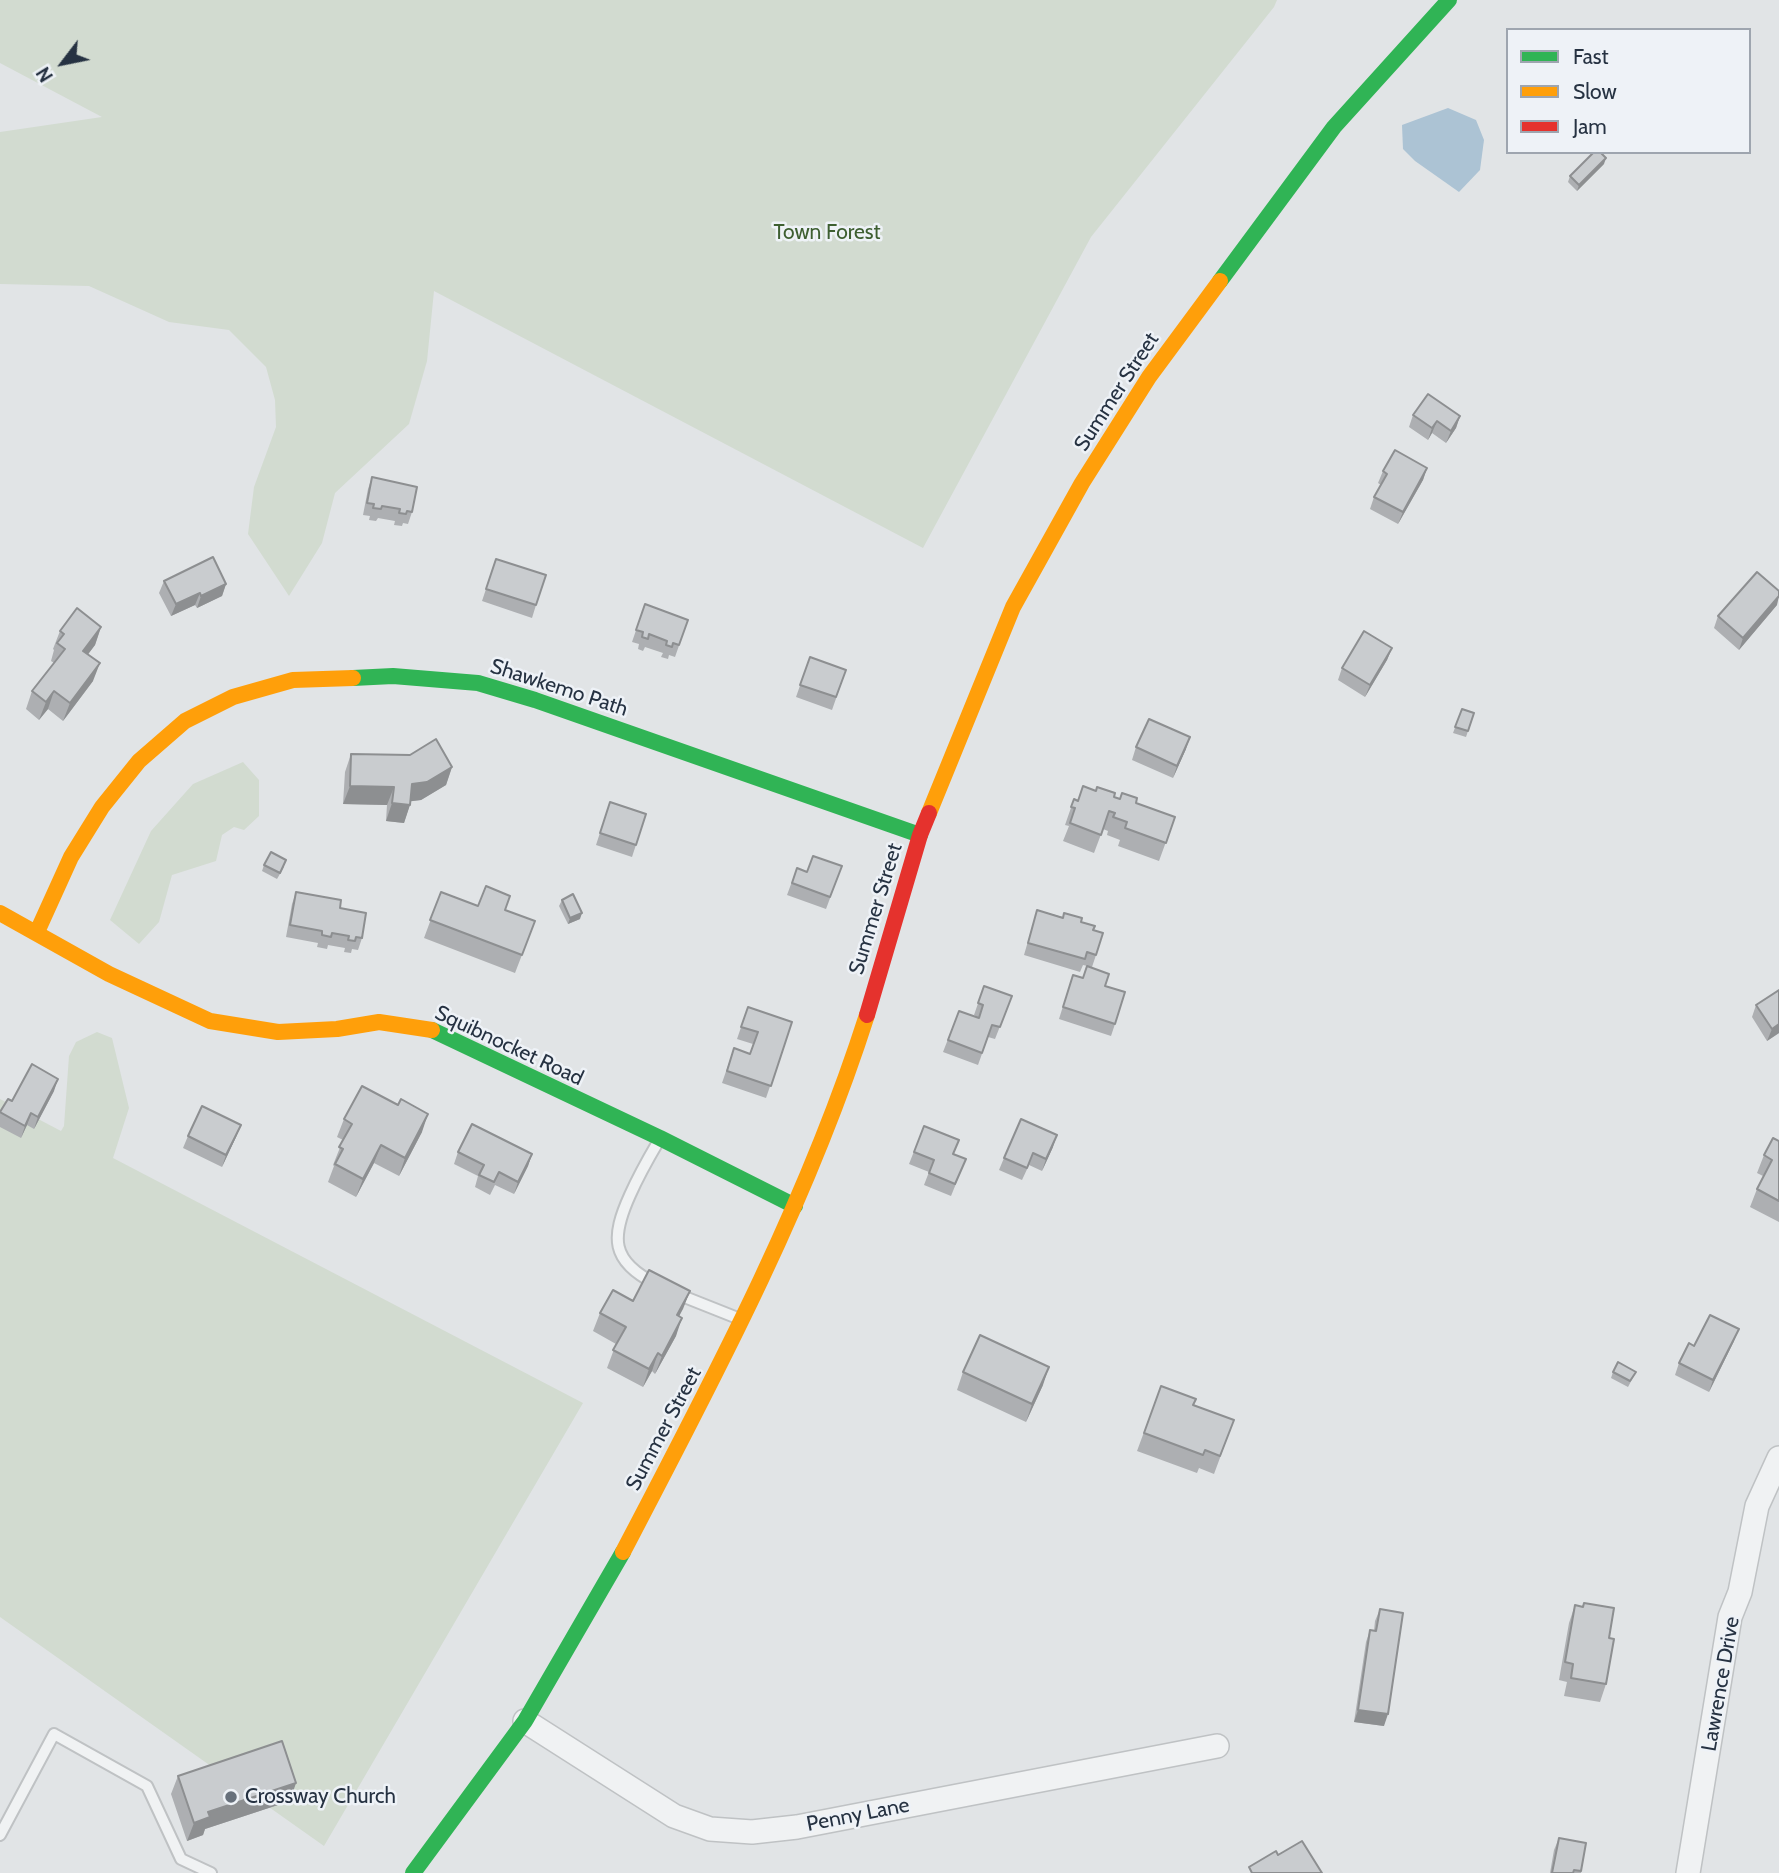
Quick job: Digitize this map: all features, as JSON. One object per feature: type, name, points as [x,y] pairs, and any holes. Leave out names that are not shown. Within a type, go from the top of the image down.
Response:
[{"type":"main road","name":"Summer Street","points":[[413,1873],[525,1721],[614,1570],[742,1321],[820,1149],[866,1018],[920,835],[1013,607],[1082,483],[1149,377],[1327,136],[1449,0]]},
{"type":"main road","name":"Shawkemo Path","points":[[37,932],[71,857],[102,807],[139,761],[185,721],[233,697],[293,680],[393,676],[478,682],[920,835]]},
{"type":"main road","name":"Squibnocket Road","points":[[0,913],[109,974],[210,1021],[278,1032],[337,1029],[379,1022],[429,1028],[660,1138],[795,1206]]},
{"type":"street","name":"Lawrence Drive","points":[[1688,1873],[1730,1618],[1740,1592],[1757,1506],[1779,1458]]},
{"type":"street","name":"Penny Lane","points":[[525,1721],[674,1816],[710,1829],[752,1832],[797,1827],[1217,1746]]},
{"type":"lane","points":[[660,1138],[641,1171],[617,1226],[617,1241],[623,1260],[642,1277],[742,1321]]},
{"type":"lane","points":[[0,1835],[54,1734],[147,1786],[181,1859],[211,1873]]},
{"type":"green space","name":"Town Forest","points":[[0,0],[1277,0],[1091,237],[923,548],[434,291],[427,361],[409,424],[335,493],[322,543],[289,596],[248,534],[254,487],[276,427],[275,400],[266,367],[229,330],[169,322],[89,286],[0,284],[0,132],[102,117],[0,63]]},
{"type":"green space","points":[[243,762],[259,780],[259,816],[244,830],[234,827],[222,835],[216,861],[172,875],[159,922],[139,944],[110,920],[151,831],[193,784]]},
{"type":"green space","points":[[97,1032],[112,1038],[129,1108],[113,1158],[583,1403],[324,1846],[0,1617],[0,1099],[61,1131],[64,1126],[69,1056],[76,1042]]},
{"type":"water","points":[[1448,108],[1476,120],[1484,140],[1480,170],[1459,192],[1415,161],[1403,149],[1402,125]]},
{"type":"building","points":[[1592,154],[1602,154],[1606,158],[1579,185],[1570,176]]},
{"type":"building","points":[[1428,394],[1460,416],[1451,431],[1437,421],[1432,428],[1413,415]]},
{"type":"building","points":[[1395,450],[1427,468],[1403,512],[1374,497],[1387,474],[1383,471]]},
{"type":"building","points":[[372,477],[417,487],[412,512],[399,513],[400,509],[382,506],[381,509],[373,508],[374,504],[367,503]]},
{"type":"building","points":[[213,557],[226,584],[176,604],[164,581]]},
{"type":"building","points":[[496,559],[546,575],[536,605],[486,589]]},
{"type":"building","points":[[1757,572],[1779,591],[1779,596],[1743,638],[1718,616]]},
{"type":"building","points":[[645,604],[688,620],[679,645],[666,645],[667,641],[649,634],[648,639],[642,637],[643,632],[636,630]]},
{"type":"building","points":[[77,608],[101,627],[83,651],[100,663],[70,703],[54,691],[46,702],[32,691],[65,649],[57,643],[64,634],[60,631]]},
{"type":"building","points":[[1364,631],[1392,648],[1370,685],[1342,668]]},
{"type":"building","points":[[810,657],[846,670],[836,697],[800,685]]},
{"type":"building","points":[[1462,709],[1474,713],[1468,731],[1455,727]]},
{"type":"building","points":[[1149,719],[1190,737],[1177,766],[1136,747]]},
{"type":"building","points":[[436,739],[452,767],[427,782],[412,784],[410,805],[392,803],[394,787],[350,786],[351,754],[410,755]]},
{"type":"building","points":[[1083,786],[1096,791],[1097,787],[1115,793],[1114,797],[1120,799],[1122,793],[1137,798],[1136,803],[1175,817],[1166,843],[1125,828],[1127,822],[1113,817],[1115,813],[1109,811],[1101,835],[1070,823],[1075,808],[1071,807],[1074,799],[1078,801]]},
{"type":"building","points":[[610,802],[646,814],[636,845],[600,833]]},
{"type":"building","points":[[271,852],[286,860],[280,873],[264,865]]},
{"type":"building","points":[[813,856],[842,866],[830,897],[792,883],[797,868],[807,872]]},
{"type":"building","points":[[486,886],[510,896],[505,910],[535,921],[522,955],[430,920],[441,892],[478,906]]},
{"type":"building","points":[[296,892],[341,900],[340,908],[366,913],[362,938],[348,940],[349,936],[332,933],[331,937],[322,935],[322,931],[290,925]]},
{"type":"building","points":[[573,894],[582,913],[570,918],[562,900]]},
{"type":"building","points":[[1037,910],[1063,918],[1064,913],[1082,918],[1081,922],[1095,926],[1093,930],[1103,933],[1096,955],[1087,952],[1085,959],[1028,943]]},
{"type":"building","points":[[1087,966],[1109,974],[1105,986],[1125,992],[1115,1024],[1063,1007],[1073,975],[1083,978]]},
{"type":"building","points":[[984,986],[1012,996],[1000,1027],[992,1025],[982,1053],[948,1040],[959,1011],[979,1018],[983,1005],[978,1003]]},
{"type":"building","points":[[1779,990],[1779,1024],[1772,1029],[1756,1005]]},
{"type":"building","points":[[748,1007],[792,1022],[771,1086],[727,1071],[734,1048],[750,1054],[758,1032],[741,1027]]},
{"type":"building","points":[[32,1064],[58,1079],[38,1117],[31,1113],[25,1126],[0,1112],[8,1099],[12,1101]]},
{"type":"building","points":[[362,1086],[398,1105],[401,1099],[428,1114],[405,1158],[381,1145],[363,1179],[335,1164],[343,1149],[339,1147],[352,1124],[344,1119]]},
{"type":"building","points":[[202,1106],[241,1125],[226,1155],[188,1136]]},
{"type":"building","points":[[1021,1119],[1057,1135],[1046,1159],[1033,1153],[1027,1168],[1004,1158]]},
{"type":"building","points":[[472,1124],[532,1154],[518,1182],[499,1172],[494,1182],[479,1175],[484,1165],[458,1152]]},
{"type":"building","points":[[924,1126],[959,1140],[953,1154],[966,1159],[955,1184],[929,1173],[934,1160],[914,1152]]},
{"type":"building","points":[[1773,1138],[1779,1141],[1779,1201],[1757,1189],[1772,1160],[1764,1155]]},
{"type":"building","points":[[649,1270],[690,1291],[677,1315],[682,1318],[662,1356],[658,1353],[649,1369],[613,1350],[626,1327],[600,1313],[613,1290],[633,1301]]},
{"type":"building","points":[[1710,1315],[1739,1329],[1713,1380],[1679,1363],[1689,1343],[1694,1346]]},
{"type":"building","points":[[980,1335],[1049,1367],[1032,1404],[963,1372]]},
{"type":"building","points":[[1618,1362],[1636,1372],[1630,1381],[1613,1372]]},
{"type":"building","points":[[1161,1386],[1196,1399],[1193,1405],[1234,1420],[1220,1456],[1205,1450],[1203,1455],[1144,1433]]},
{"type":"building","points":[[1584,1603],[1614,1608],[1609,1638],[1614,1639],[1606,1684],[1571,1678],[1573,1664],[1565,1662],[1575,1605],[1583,1607]]},
{"type":"building","points":[[1380,1609],[1403,1613],[1388,1714],[1358,1710],[1370,1630],[1376,1631]]},
{"type":"building","points":[[282,1741],[296,1783],[208,1812],[210,1817],[194,1823],[178,1776]]},
{"type":"building","points":[[1559,1838],[1586,1843],[1581,1871],[1552,1873]]},
{"type":"building","points":[[1302,1841],[1322,1873],[1252,1873],[1249,1867],[1276,1851],[1278,1855]]},
{"type":"traffic: fast","points":[[1220,281],[1334,127],[1449,0]]},
{"type":"traffic: fast","points":[[353,678],[393,676],[478,683],[535,700],[920,835]]},
{"type":"traffic: fast","points":[[432,1030],[660,1138],[795,1206]]},
{"type":"traffic: fast","points":[[413,1873],[525,1721],[623,1552]]},
{"type":"traffic: slow","points":[[929,813],[1013,607],[1082,483],[1149,377],[1220,281]]},
{"type":"traffic: slow","points":[[37,932],[71,857],[102,807],[139,761],[185,721],[233,697],[293,680],[353,678]]},
{"type":"traffic: slow","points":[[0,913],[109,974],[210,1021],[278,1032],[337,1029],[379,1022],[432,1030]]},
{"type":"traffic: slow","points":[[623,1552],[757,1289],[816,1154],[867,1015]]},
{"type":"traffic: jam","points":[[867,1015],[920,835],[929,813]]},
{"type":"place","name":"Crossway Church","points":[[231,1797]]}]
